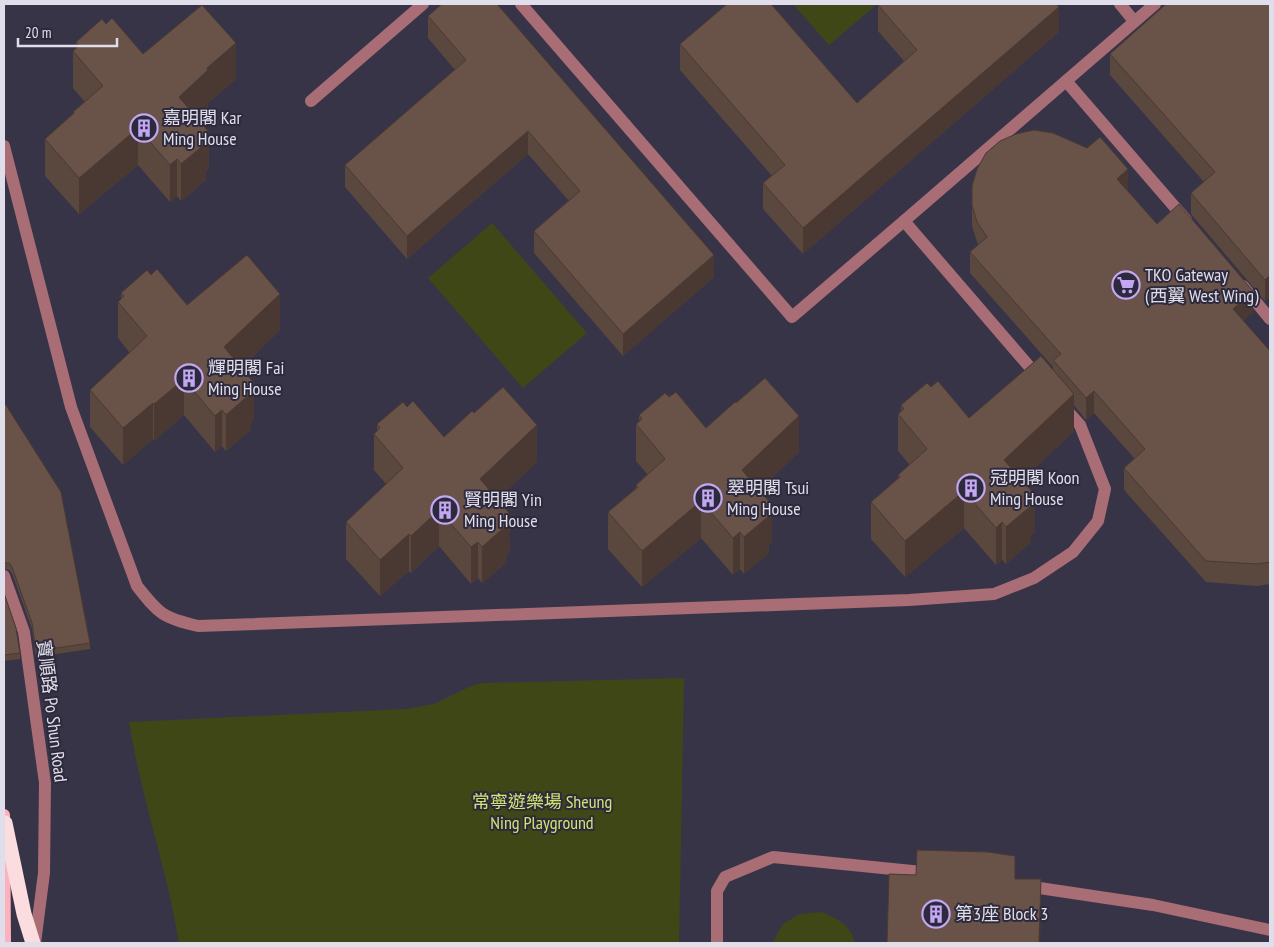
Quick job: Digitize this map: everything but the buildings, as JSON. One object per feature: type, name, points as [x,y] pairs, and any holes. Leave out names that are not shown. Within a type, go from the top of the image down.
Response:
[{"type":"highway","points":[[4,819],[24,914],[34,943]]},
{"type":"main road","points":[[4,819],[4,943]]},
{"type":"lane","points":[[311,100],[423,4]]},
{"type":"lane","points":[[522,4],[792,317],[1154,4]]},
{"type":"lane","points":[[1120,4],[1134,21]]},
{"type":"lane","points":[[1066,81],[1194,230]]},
{"type":"lane","points":[[4,146],[74,416],[137,586],[155,610],[174,620],[198,626],[909,600],[994,594],[1034,578],[1073,552],[1098,521],[1105,489],[1080,425],[904,221]]},
{"type":"lane","points":[[1232,274],[1270,319]]},
{"type":"lane","name":"寶順路 Po Shun Road","points":[[4,576],[24,632],[45,782],[44,873],[34,943]]},
{"type":"lane","points":[[717,943],[717,891],[725,877],[773,857],[940,874]]},
{"type":"lane","points":[[1017,885],[1153,906],[1270,930]]},
{"type":"green space","points":[[793,4],[877,4],[829,45]]},
{"type":"green space","points":[[492,223],[587,333],[523,388],[428,278]]},
{"type":"green space","name":"常寧遊樂場 Sheung Ning Playground","points":[[684,678],[679,943],[179,943],[168,888],[140,778],[129,722],[406,709],[434,704],[471,686],[483,683]]},
{"type":"green space","points":[[821,912],[833,917],[847,927],[855,943],[772,943],[783,924],[800,914]]},
{"type":"place","name":"嘉明閣 Kar Ming House","points":[[144,128]]},
{"type":"place","name":"TKO Gateway (西翼 West Wing)","points":[[1126,285]]},
{"type":"place","name":"輝明閣 Fai Ming House","points":[[189,378]]},
{"type":"place","name":"冠明閣 Koon Ming House","points":[[971,488]]},
{"type":"place","name":"翠明閣 Tsui Ming House","points":[[708,498]]},
{"type":"place","name":"賢明閣 Yin Ming House","points":[[445,510]]},
{"type":"place","name":"第3座 Block 3","points":[[936,914]]}]
